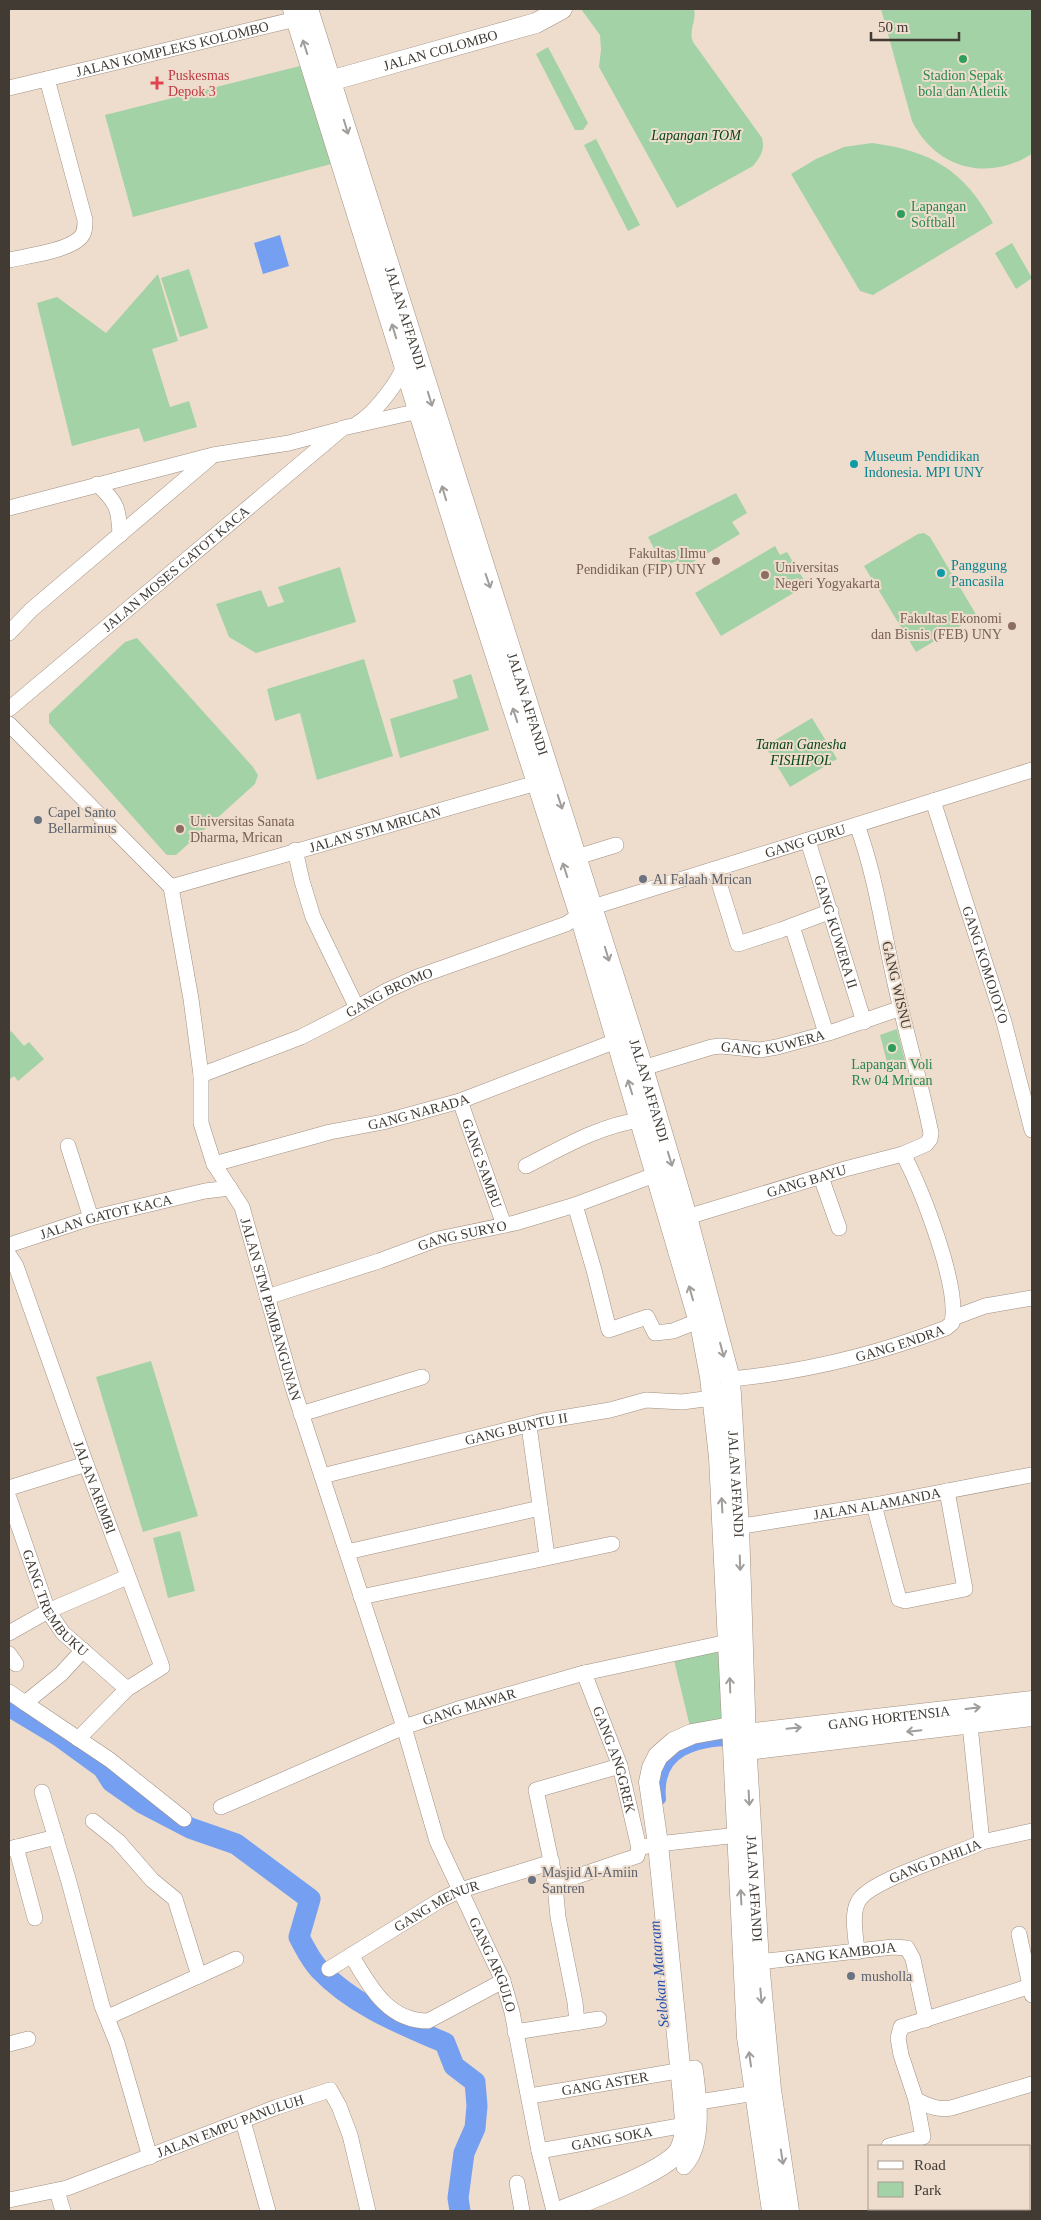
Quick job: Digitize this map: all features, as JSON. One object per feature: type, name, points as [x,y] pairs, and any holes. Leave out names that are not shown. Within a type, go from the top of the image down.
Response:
[{"type":"main road","name":"JALAN COLOMBO","points":[[324,83],[536,23],[562,9]]},
{"type":"main road","name":"JALAN AFFANDI","points":[[299,12],[324,83],[586,912],[642,1068],[687,1217],[705,1325],[719,1457],[731,1528],[728,1642],[759,1962],[763,2092],[772,2211]]},
{"type":"main road","name":"JALAN AFFANDI","points":[[324,83],[404,364],[419,411],[466,537]]},
{"type":"main road","name":"JALAN AFFANDI","points":[[545,781],[577,857],[586,912],[616,1041],[657,1174],[705,1325],[730,1379],[731,1528],[738,1835],[747,2037],[763,2092],[789,2211]]},
{"type":"main road","name":"GANG HORTENSIA","points":[[737,1739],[1032,1701]]},
{"type":"main road","name":"GANG HORTENSIA","points":[[737,1739],[970,1725],[1032,1716]]},
{"type":"main road","points":[[561,2211],[603,2194],[669,2161],[679,2151],[682,2144],[685,2126],[686,2069],[662,1843],[649,1782],[652,1768],[658,1756],[674,1742],[692,1734],[737,1739]]},
{"type":"street","name":"JALAN KOMPLEKS KOLOMBO","points":[[9,88],[299,12]]},
{"type":"street","points":[[9,260],[71,244],[81,237],[84,232],[85,220],[46,79]]},
{"type":"street","name":"JALAN MOSES GATOT KACA","points":[[9,709],[349,427],[371,413],[399,377],[404,364]]},
{"type":"street","name":"JALAN MOSES GATOT KACA","points":[[10,502],[97,484],[213,455],[289,443],[419,411]]},
{"type":"street","points":[[9,632],[31,610],[213,455]]},
{"type":"street","points":[[97,484],[116,503],[120,535]]},
{"type":"street","points":[[9,724],[171,887]]},
{"type":"street","name":"GANG GURU","points":[[586,912],[1032,770]]},
{"type":"street","name":"JALAN STM MRICAN","points":[[171,887],[295,850],[545,781]]},
{"type":"street","name":"GANG KOMOJOYO","points":[[934,801],[1004,1022],[1032,1130]]},
{"type":"street","name":"GANG WISNU","points":[[857,826],[878,897],[901,1008],[920,1082],[931,1133],[930,1139],[926,1144]]},
{"type":"street","name":"GANG KUWERA II","points":[[808,841],[864,1022]]},
{"type":"street","points":[[577,857],[616,845]]},
{"type":"street","points":[[295,850],[302,882],[313,917],[357,1008]]},
{"type":"street","points":[[716,870],[738,944],[831,911]]},
{"type":"street","name":"JALAN STM PEMBANGUNAN","points":[[171,887],[191,1000],[201,1075],[201,1123],[222,1176],[242,1207],[301,1414],[404,1727]]},
{"type":"street","name":"GANG BROMO","points":[[201,1075],[301,1037],[388,990],[417,977],[566,924],[586,912]]},
{"type":"street","points":[[792,926],[826,1033]]},
{"type":"street","name":"GANG KUWERA","points":[[642,1068],[712,1047],[721,1046],[760,1050],[777,1047],[864,1022],[901,1008]]},
{"type":"street","name":"GANG NARADA","points":[[222,1176],[330,1132],[383,1122],[460,1100],[616,1041]]},
{"type":"street","name":"GANG SAMBU","points":[[460,1100],[504,1225]]},
{"type":"street","points":[[526,1166],[605,1128],[622,1122],[641,1120]]},
{"type":"street","name":"GANG BAYU","points":[[687,1217],[903,1154],[926,1144]]},
{"type":"street","points":[[68,1146],[91,1218]]},
{"type":"street","name":"GANG ENDRA","points":[[730,1379],[798,1370],[870,1354],[946,1328],[952,1323],[952,1294],[933,1227],[913,1173],[903,1154]]},
{"type":"street","name":"GANG SURYO","points":[[267,1297],[364,1266],[438,1239],[504,1225],[575,1205],[657,1174]]},
{"type":"street","name":"JALAN GATOT KACA","points":[[9,1245],[91,1218],[205,1191],[222,1176]]},
{"type":"street","points":[[822,1177],[839,1228]]},
{"type":"street","points":[[575,1205],[609,1330],[647,1317],[655,1333],[705,1325]]},
{"type":"street","name":"JALAN ARIMBI","points":[[31,1238],[13,1261],[127,1577],[162,1667],[127,1689]]},
{"type":"street","points":[[953,1318],[985,1306],[1032,1298]]},
{"type":"street","points":[[301,1414],[422,1377]]},
{"type":"street","name":"GANG BUNTU II","points":[[322,1476],[543,1421],[610,1410],[646,1400],[682,1402],[712,1398]]},
{"type":"street","points":[[528,1426],[547,1556]]},
{"type":"street","points":[[9,1488],[86,1464]]},
{"type":"street","name":"JALAN ALAMANDA","points":[[731,1528],[874,1505],[1032,1476]]},
{"type":"street","points":[[874,1505],[899,1598],[905,1601],[965,1589],[947,1491]]},
{"type":"street","name":"GANG TREMBUKU","points":[[9,1498],[48,1611],[63,1634],[127,1689]]},
{"type":"street","points":[[346,1552],[540,1508]]},
{"type":"street","points":[[362,1597],[547,1556],[612,1544]]},
{"type":"street","points":[[9,1633],[48,1611],[127,1577]]},
{"type":"street","name":"GANG MAWAR","points":[[221,1807],[404,1727],[458,1709],[584,1673],[728,1642]]},
{"type":"street","points":[[25,1703],[60,1674],[83,1650]]},
{"type":"street","name":"GANG ANGGREK","points":[[584,1673],[620,1766],[639,1848]]},
{"type":"street","points":[[78,1739],[127,1689]]},
{"type":"street","points":[[9,1692],[110,1760],[184,1819]]},
{"type":"street","name":"GANG DAHLIA","points":[[857,1952],[856,1904],[866,1892],[913,1869],[959,1853],[982,1842],[970,1725]]},
{"type":"street","name":"GANG ARGULO","points":[[404,1727],[437,1841],[503,1981],[530,2096],[539,2151],[554,2211]]},
{"type":"street","points":[[577,2023],[575,2002],[558,1917],[553,1868],[536,1790],[620,1766]]},
{"type":"street","points":[[42,1792],[56,1836],[102,2006],[108,2017],[150,2156]]},
{"type":"street","points":[[93,1821],[118,1842],[152,1880],[175,1899],[199,1976]]},
{"type":"street","points":[[982,1842],[1032,1831]]},
{"type":"street","points":[[553,1868],[566,1880],[637,1856],[639,1848],[662,1843],[738,1835]]},
{"type":"street","points":[[35,1918],[12,1848],[56,1836]]},
{"type":"street","name":"GANG MENUR","points":[[329,1969],[442,1899],[461,1890],[553,1868]]},
{"type":"street","points":[[893,2145],[923,2137],[916,2100],[901,2055],[898,2034],[901,2027],[1031,1990],[1018,1934]]},
{"type":"street","name":"GANG KAMBOJA","points":[[759,1962],[893,1947],[907,1948],[913,1959],[926,2020]]},
{"type":"street","points":[[351,1955],[373,1992],[384,2005],[415,2021],[428,2021],[503,1981]]},
{"type":"street","points":[[108,2017],[236,1959]]},
{"type":"street","points":[[515,2032],[599,2019]]},
{"type":"street","points":[[9,2044],[28,2039]]},
{"type":"street","points":[[684,2167],[692,2159],[696,2150],[699,2102],[686,2069]]},
{"type":"street","name":"GANG ASTER","points":[[530,2096],[686,2069]]},
{"type":"street","points":[[916,2100],[939,2110],[1032,2084]]},
{"type":"street","name":"JALAN EMPU PANULUH","points":[[9,2200],[57,2191],[297,2100],[330,2090],[350,2135],[368,2211]]},
{"type":"street","points":[[699,2102],[763,2092]]},
{"type":"street","points":[[243,2121],[268,2211]]},
{"type":"street","name":"GANG SOKA","points":[[539,2151],[685,2126]]},
{"type":"street","points":[[517,2183],[522,2211]]},
{"type":"street","points":[[57,2191],[63,2211]]},
{"type":"green space","name":"Lapangan TOM","points":[[581,9],[694,9],[691,33],[693,42],[762,138],[762,153],[753,166],[677,208],[599,67],[600,35]]},
{"type":"green space","name":"Stadion Sepak bola dan Atletik","points":[[881,9],[1032,9],[1032,154],[1015,163],[981,169],[964,166],[949,160],[935,150],[922,137],[912,121]]},
{"type":"green space","points":[[548,47],[588,123],[583,130],[575,130],[536,54]]},
{"type":"green space","points":[[300,66],[331,164],[133,217],[105,115]]},
{"type":"green space","points":[[596,139],[640,225],[628,231],[584,145]]},
{"type":"green space","name":"Lapangan Softball","points":[[872,143],[912,151],[944,166],[970,189],[993,223],[873,295],[860,291],[791,174],[816,159],[844,147]]},
{"type":"green space","points":[[1012,243],[1032,278],[1016,289],[995,253]]},
{"type":"green space","points":[[189,269],[208,328],[180,337],[161,278]]},
{"type":"green space","points":[[158,274],[178,341],[152,349],[170,407],[189,401],[197,427],[144,442],[139,428],[72,446],[37,303],[57,297],[106,333]]},
{"type":"green space","points":[[736,493],[747,513],[732,522],[740,534],[683,568],[678,560],[664,567],[648,537]]},
{"type":"green space","points":[[924,533],[930,537],[977,616],[916,652],[864,566],[918,534]]},
{"type":"green space","points":[[775,546],[780,555],[787,552],[807,585],[721,636],[695,593]]},
{"type":"green space","points":[[340,567],[356,622],[256,653],[229,637],[216,604],[261,590],[268,607],[284,602],[278,587]]},
{"type":"green space","points":[[137,638],[253,767],[258,775],[255,784],[176,855],[167,855],[164,852],[49,723],[49,714],[52,711],[125,642]]},
{"type":"green space","points":[[364,659],[393,756],[317,780],[300,713],[275,721],[267,689]]},
{"type":"green space","points":[[471,674],[489,730],[400,758],[390,719],[458,698],[453,680]]},
{"type":"green space","name":"Taman Ganesha FISHIPOL","points":[[812,718],[837,759],[790,787],[765,746]]},
{"type":"green space","name":"Lapangan Voli Rw 04 Mrican","points":[[897,1029],[905,1061],[888,1066],[880,1035]]},
{"type":"green space","points":[[11,1031],[24,1046],[29,1042],[44,1059],[18,1081],[14,1076],[9,1080],[9,1033]]},
{"type":"green space","points":[[151,1361],[198,1516],[143,1532],[96,1377]]},
{"type":"green space","points":[[180,1531],[195,1591],[168,1598],[153,1538]]},
{"type":"green space","points":[[718,1646],[725,1734],[692,1735],[673,1656]]},
{"type":"water","points":[[280,235],[289,266],[263,274],[254,243]]},
{"type":"waterway","points":[[9,1706],[59,1736],[103,1768],[112,1782],[142,1803],[190,1828],[236,1844],[310,1899],[299,1937],[311,1959],[320,1970],[347,1994],[362,2003],[395,2021],[445,2043],[454,2066],[475,2082],[477,2106],[475,2128],[464,2153],[458,2198],[460,2211]]},
{"type":"waterway","name":"Selokan Mataram","points":[[660,1799],[660,1782],[664,1769],[672,1758],[682,1750],[708,1742],[738,1740]]},
{"type":"place","name":"Stadion Sepak bola dan Atletik","points":[[963,59]]},
{"type":"place","name":"Puskesmas Depok 3","points":[[157,83]]},
{"type":"place","name":"Lapangan Softball","points":[[901,214]]},
{"type":"place","name":"Museum Pendidikan Indonesia. MPI UNY","points":[[854,464]]},
{"type":"place","name":"Fakultas Ilmu Pendidikan (FIP) UNY","points":[[716,561]]},
{"type":"place","name":"Panggung Pancasila","points":[[941,573]]},
{"type":"place","name":"Universitas Negeri Yogyakarta","points":[[765,575]]},
{"type":"place","name":"Fakultas Ekonomi dan Bisnis (FEB) UNY","points":[[1012,626]]},
{"type":"place","name":"Capel Santo Bellarminus","points":[[38,820]]},
{"type":"place","name":"Universitas Sanata Dharma, Mrican","points":[[180,829]]},
{"type":"place","name":"Al Falaah Mrican","points":[[643,879]]},
{"type":"place","name":"Lapangan Voli Rw 04 Mrican","points":[[892,1048]]},
{"type":"place","name":"Masjid Al-Amiin Santren","points":[[532,1880]]},
{"type":"place","name":"musholla","points":[[851,1976]]}]
